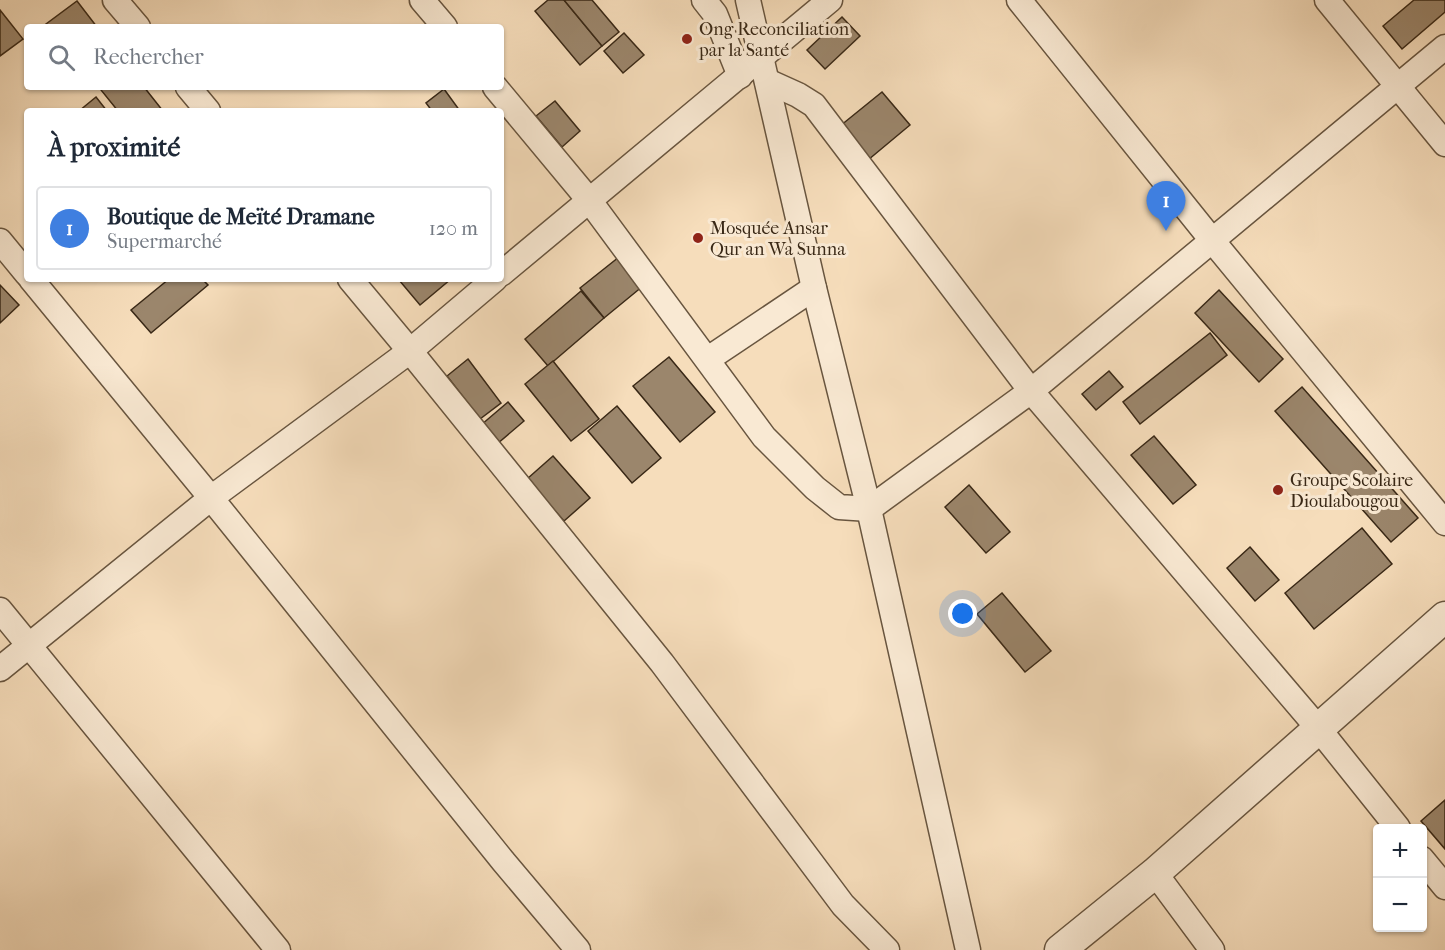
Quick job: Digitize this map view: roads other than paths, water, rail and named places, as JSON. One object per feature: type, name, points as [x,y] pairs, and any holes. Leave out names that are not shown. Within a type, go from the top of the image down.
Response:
[{"type":"street","points":[[115,0],[135,24]]},
{"type":"street","points":[[422,0],[442,24]]},
{"type":"street","points":[[704,0],[715,14],[740,76]]},
{"type":"street","points":[[748,0],[814,288],[869,509],[968,950]]},
{"type":"street","points":[[504,271],[740,76],[764,70],[830,0]]},
{"type":"street","points":[[1019,0],[1211,239],[1445,523]]},
{"type":"street","points":[[1327,0],[1445,144]]},
{"type":"street","points":[[497,90],[589,200],[764,437],[814,488],[839,507],[869,509],[1031,391],[1211,239],[1445,47]]},
{"type":"street","points":[[764,70],[814,105],[1031,391],[1318,728],[1395,824]]},
{"type":"street","points":[[190,90],[206,108]]},
{"type":"street","points":[[0,241],[24,270]]},
{"type":"street","points":[[33,282],[211,498],[503,861],[578,950]]},
{"type":"street","points":[[352,282],[662,663],[843,905],[887,950]]},
{"type":"street","points":[[0,669],[211,498],[410,351],[491,282]]},
{"type":"street","points":[[708,359],[814,288]]},
{"type":"street","points":[[0,610],[278,950]]},
{"type":"street","points":[[1060,950],[1155,873],[1445,617]]},
{"type":"street","points":[[1427,865],[1445,887]]},
{"type":"street","points":[[1155,873],[1212,950]]},
{"type":"place","name":"Ong Reconciliation par la Santé","points":[[687,39]]},
{"type":"place","name":"Boutique de Meïté Dramane","points":[[1166,231]]},
{"type":"place","name":"Mosquée Ansar Qur an Wa Sunna","points":[[698,238]]},
{"type":"place","name":"Groupe Scolaire Dioulabougou","points":[[1278,490]]}]
